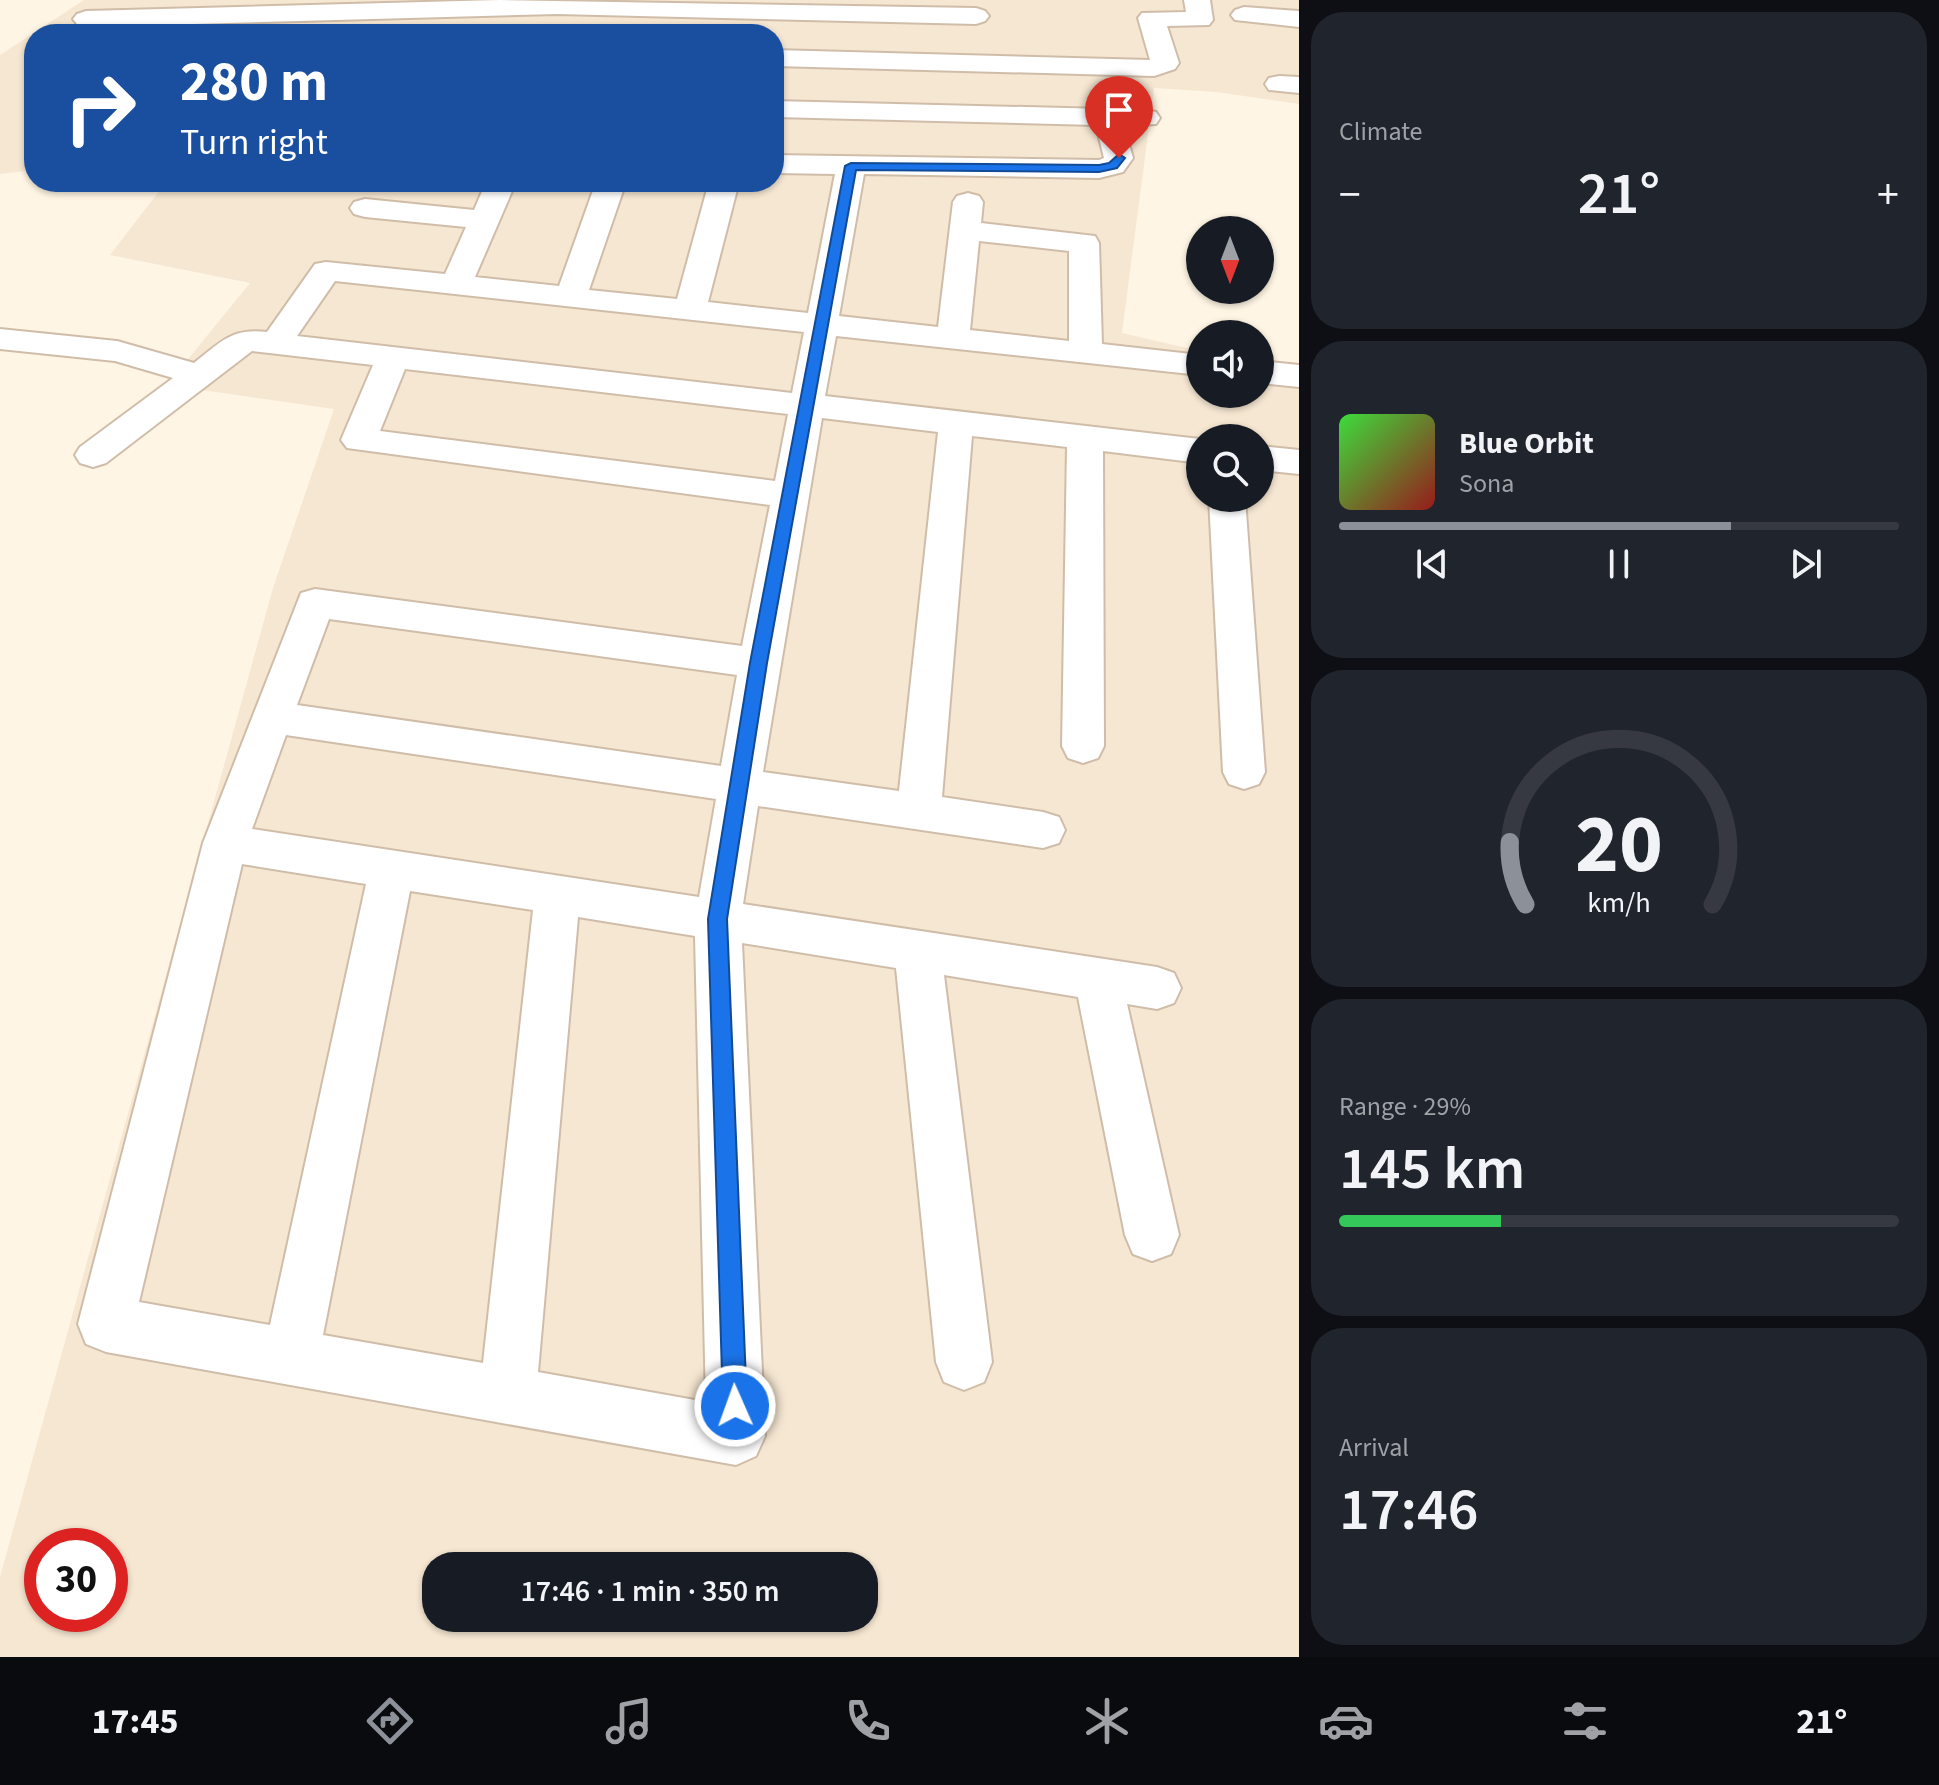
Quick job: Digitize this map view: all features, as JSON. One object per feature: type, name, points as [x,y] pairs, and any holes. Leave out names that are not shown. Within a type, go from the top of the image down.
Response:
[{"type":"street","points":[[81,24],[113,0]]},
{"type":"street","points":[[784,58],[1154,68],[1166,63],[1151,18],[1200,20],[1197,0]]},
{"type":"street","points":[[140,24],[577,3],[861,6],[976,16]]},
{"type":"street","points":[[577,3],[580,24]]},
{"type":"street","points":[[759,663],[315,603],[225,843],[106,1324],[736,1436],[718,919],[738,785],[804,406],[868,111],[861,6]]},
{"type":"street","points":[[1244,15],[1299,19]]},
{"type":"street","points":[[784,109],[1146,118]]},
{"type":"street","points":[[784,180],[856,175],[1099,169],[1113,166],[1119,158],[1108,117]]},
{"type":"street","points":[[784,165],[856,175]]},
{"type":"street","points":[[456,285],[496,192]]},
{"type":"street","points":[[571,297],[608,192]]},
{"type":"street","points":[[690,310],[721,192]]},
{"type":"street","points":[[365,208],[483,220]]},
{"type":"street","points":[[953,339],[966,216],[1084,243],[1086,353]]},
{"type":"street","points":[[276,343],[326,271],[1186,364]]},
{"type":"street","points":[[0,339],[117,351],[199,375]]},
{"type":"street","points":[[93,455],[245,340],[1186,449]]},
{"type":"street","points":[[393,358],[359,440],[789,495]]},
{"type":"street","points":[[1274,373],[1299,376]]},
{"type":"street","points":[[919,812],[956,424]]},
{"type":"street","points":[[1083,746],[1085,438]]},
{"type":"street","points":[[1274,459],[1299,462]]},
{"type":"street","points":[[1228,512],[1244,772]]},
{"type":"street","points":[[271,717],[1043,830]]},
{"type":"street","points":[[225,843],[1157,988]]},
{"type":"street","points":[[291,1357],[392,869]]},
{"type":"street","points":[[508,1395],[557,895]]},
{"type":"street","points":[[918,951],[964,1362]]},
{"type":"street","points":[[1098,979],[1152,1235]]},
{"type":"shaded area","points":[[84,0],[1299,0],[1299,104],[1216,92],[1154,88],[1122,333],[1186,348],[1186,408],[1274,408],[1274,368],[1299,374],[1299,1657],[0,1657],[0,1577],[273,588],[334,409],[167,385],[250,283],[110,255],[158,192],[784,192],[784,24],[47,24]]},
{"type":"shaded area","points":[[24,39],[24,171],[0,174],[0,55]]},
{"type":"route","points":[[735,1406],[718,919],[738,785],[809,379],[851,166],[1099,169],[1113,166],[1119,158]]}]
